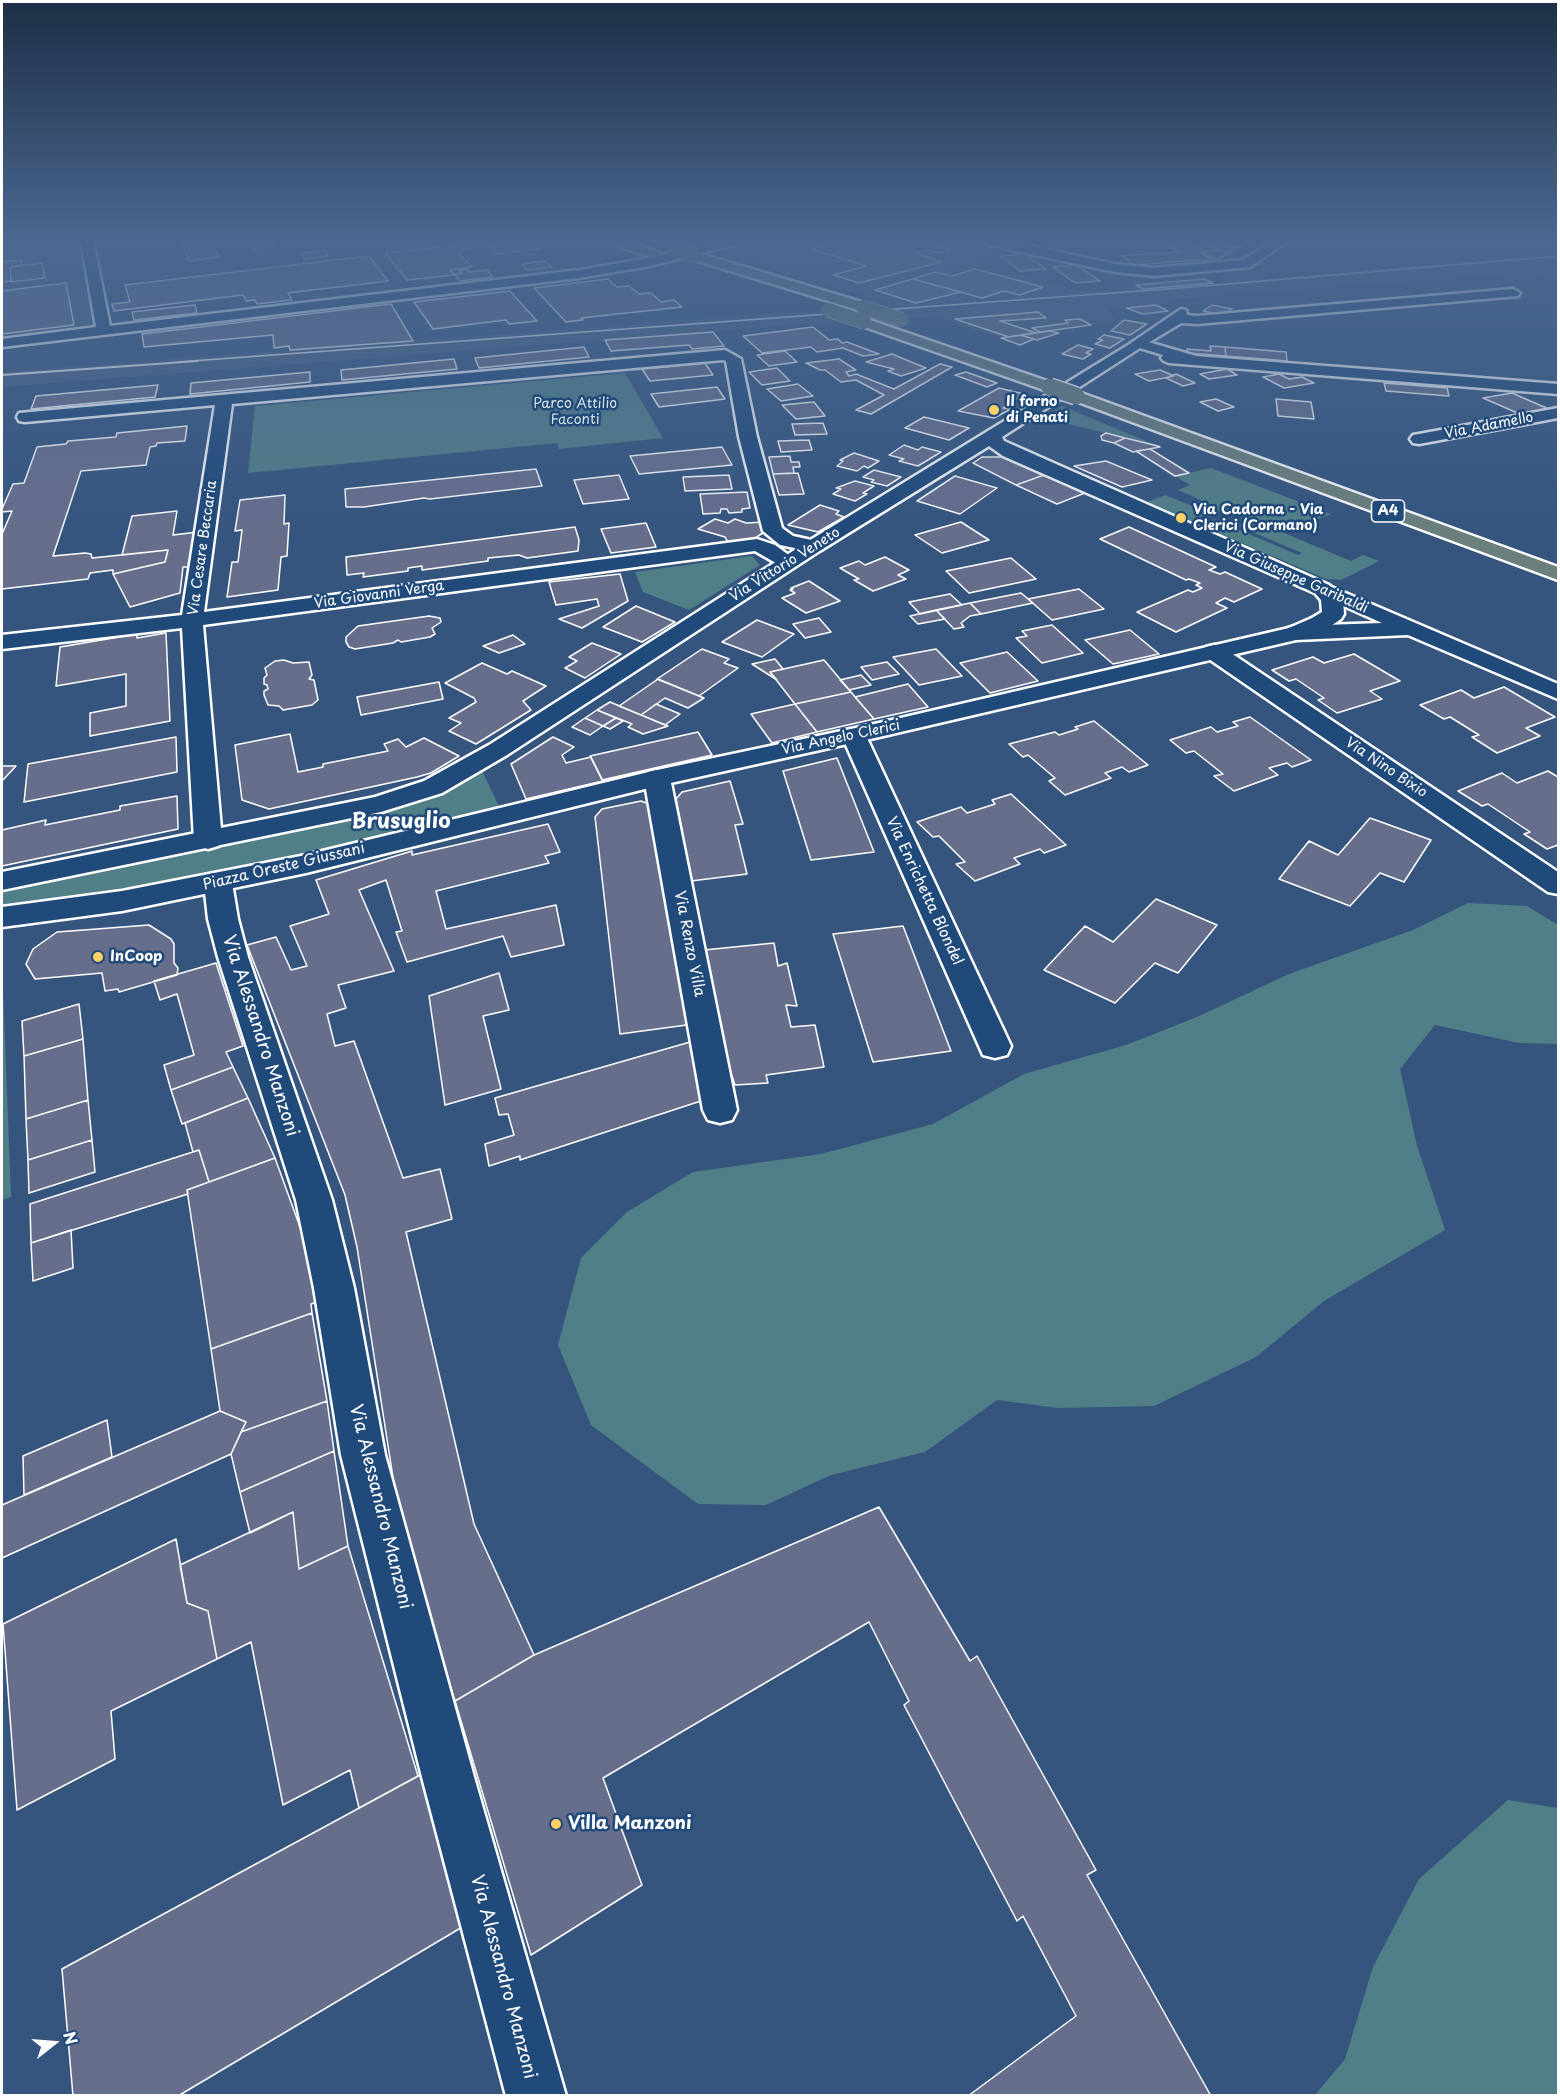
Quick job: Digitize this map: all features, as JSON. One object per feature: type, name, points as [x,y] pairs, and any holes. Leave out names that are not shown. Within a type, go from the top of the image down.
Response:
[{"type":"highway","name":"A4","points":[[925,339],[1558,574]]},
{"type":"highway","name":"A4","points":[[956,339],[1127,397]]},
{"type":"street","points":[[2,343],[37,339]]},
{"type":"street","name":"Via Vittorio Veneto","points":[[381,804],[433,787],[498,750],[788,562],[993,436],[1144,339]]},
{"type":"street","points":[[1138,343],[1191,360]]},
{"type":"street","points":[[25,417],[728,355],[733,359],[747,437],[773,531],[787,541],[814,546]]},
{"type":"street","points":[[1119,356],[1558,389]]},
{"type":"street","name":"Via Cesare Beccaria","points":[[208,840],[192,620],[224,400]]},
{"type":"street","name":"Via Adamello","points":[[1419,439],[1558,413]]},
{"type":"street","name":"Via Giuseppe Garibaldi","points":[[993,436],[996,444],[1009,452],[1558,692]]},
{"type":"street","name":"Via Giuseppe Garibaldi","points":[[964,454],[987,451],[1009,452]]},
{"type":"street","points":[[757,545],[769,538],[773,531]]},
{"type":"street","points":[[757,545],[788,562]]},
{"type":"street","name":"Via Giovanni Verga","points":[[2,642],[192,620],[757,545]]},
{"type":"street","name":"Via Angelo Clerici","points":[[387,843],[657,778],[1296,633],[1320,623],[1333,614],[1332,598],[1322,589]]},
{"type":"street","name":"Via Angelo Clerici","points":[[1296,633],[1366,629],[1419,632]]},
{"type":"street","name":"Via Nino Bixio","points":[[1214,652],[1558,885]]},
{"type":"street","name":"Via Enrichetta Blondel","points":[[854,735],[995,1046]]},
{"type":"street","name":"Via Renzo Villa","points":[[657,778],[720,1110]]},
{"type":"street","points":[[2,881],[381,804],[391,809],[400,819],[400,830],[387,843]]},
{"type":"street","name":"Piazza Oreste Giussani","points":[[2,916],[122,901],[218,883],[387,843]]},
{"type":"street","points":[[122,901],[105,895],[100,887],[107,870],[128,856]]},
{"type":"street","name":"Via Alessandro Manzoni","points":[[218,883],[232,957],[314,1200],[334,1288],[363,1455],[530,2093]]},
{"type":"shaded area","points":[[443,339],[618,339],[2,387],[2,372]]},
{"type":"green space","name":"Parco Attilio Faconti","points":[[625,373],[663,438],[559,449],[557,443],[248,473],[255,406]]},
{"type":"green space","points":[[1062,406],[1158,446],[1044,418]]},
{"type":"green space","points":[[1211,468],[1331,514],[1284,533],[1351,561],[1363,555],[1379,561],[1341,580],[1326,579],[1200,525],[1214,519],[1298,555],[1302,553],[1238,526],[1252,519],[1228,509],[1195,523],[1147,502],[1165,495],[1192,506],[1201,500],[1178,490],[1190,485],[1175,476]]},
{"type":"green space","points":[[752,556],[760,565],[689,610],[643,592],[635,572]]},
{"type":"green space","points":[[478,762],[503,815],[63,910],[2,917],[2,881],[381,804]]},
{"type":"green space","points":[[1468,903],[1527,906],[1558,925],[1558,1044],[1519,1043],[1435,1025],[1400,1069],[1417,1146],[1445,1230],[1324,1301],[1256,1357],[1154,1406],[1058,1408],[997,1400],[925,1452],[831,1475],[766,1505],[698,1504],[591,1425],[558,1345],[581,1258],[627,1212],[693,1172],[821,1154],[933,1124],[1024,1074],[1126,1045],[1197,1017],[1289,974],[1413,930]]},
{"type":"green space","points":[[2,964],[11,1197],[2,1200]]},
{"type":"green space","points":[[1508,1800],[1558,1808],[1558,2095],[1315,2095],[1345,2059],[1373,1967],[1419,1879]]},
{"type":"building","points":[[143,339],[232,339],[144,347]]},
{"type":"building","points":[[273,339],[412,339],[413,341],[290,350],[289,346],[274,348]]},
{"type":"building","points":[[718,339],[724,346],[692,349],[689,345],[611,351],[605,340]]},
{"type":"building","points":[[746,339],[838,339],[842,343],[847,342],[879,354],[863,356],[843,348],[817,352],[811,347],[762,353]]},
{"type":"building","points":[[1003,339],[1034,339],[1020,345]]},
{"type":"building","points":[[1098,339],[1124,339],[1110,348],[1095,344],[1103,340]]},
{"type":"building","points":[[1078,345],[1093,349],[1086,353],[1091,354],[1083,359],[1062,354]]},
{"type":"building","points":[[1210,346],[1225,347],[1226,356],[1187,353],[1187,349],[1211,351]]},
{"type":"building","points":[[584,347],[589,357],[479,368],[475,358]]},
{"type":"building","points":[[1225,347],[1286,352],[1287,361],[1226,356]]},
{"type":"building","points":[[785,351],[797,362],[769,366],[757,355]]},
{"type":"building","points":[[892,354],[926,368],[901,376],[888,371],[894,369],[866,362]]},
{"type":"building","points":[[454,359],[457,369],[342,380],[341,370]]},
{"type":"building","points":[[839,359],[856,370],[846,372],[849,376],[856,374],[894,389],[940,364],[952,367],[871,414],[856,410],[884,395],[856,380],[841,382],[825,370],[806,363]]},
{"type":"building","points":[[705,363],[713,375],[650,381],[642,369]]},
{"type":"building","points":[[777,368],[790,381],[762,385],[749,372]]},
{"type":"building","points":[[1227,369],[1237,375],[1209,379],[1200,374]]},
{"type":"building","points":[[1160,370],[1174,376],[1149,381],[1135,374]]},
{"type":"building","points":[[310,372],[310,382],[190,394],[191,383]]},
{"type":"building","points":[[966,372],[997,383],[987,387],[955,375]]},
{"type":"building","points":[[1176,374],[1195,383],[1183,386],[1166,378]]},
{"type":"building","points":[[1279,374],[1289,379],[1302,377],[1314,383],[1284,388],[1263,377]]},
{"type":"building","points":[[1384,383],[1447,388],[1449,396],[1386,391]]},
{"type":"building","points":[[798,384],[813,396],[781,401],[767,389]]},
{"type":"building","points":[[158,385],[155,397],[31,409],[36,396]]},
{"type":"building","points":[[717,387],[725,399],[659,407],[651,394]]},
{"type":"building","points":[[999,388],[1024,394],[1003,408],[1011,409],[994,418],[958,411]]},
{"type":"building","points":[[1512,393],[1551,410],[1522,415],[1483,398]]},
{"type":"building","points":[[1216,399],[1234,407],[1218,411],[1200,402]]},
{"type":"building","points":[[1276,399],[1311,402],[1314,419],[1278,416]]},
{"type":"building","points":[[814,402],[825,416],[796,419],[782,405]]},
{"type":"building","points":[[924,417],[969,428],[949,440],[905,428]]},
{"type":"building","points":[[823,423],[827,434],[795,435],[792,424]]},
{"type":"building","points":[[187,426],[185,441],[157,443],[156,446],[150,447],[146,465],[81,471],[53,556],[85,553],[91,554],[92,558],[168,550],[165,562],[113,574],[113,570],[90,573],[88,579],[2,589],[2,534],[12,511],[2,512],[2,509],[13,484],[24,483],[37,447],[66,444],[68,441],[116,437],[117,433]]},
{"type":"building","points":[[1106,433],[1125,438],[1114,443],[1102,440],[1101,436]]},
{"type":"building","points":[[1125,438],[1160,447],[1133,452],[1114,443]]},
{"type":"building","points":[[809,440],[812,450],[781,452],[778,441]]},
{"type":"building","points":[[904,445],[918,450],[922,447],[941,452],[918,466],[899,461],[904,459],[889,455]]},
{"type":"building","points":[[722,447],[732,465],[639,474],[630,456]]},
{"type":"building","points":[[1150,449],[1189,473],[1175,476],[1136,451]]},
{"type":"building","points":[[854,453],[879,461],[868,468],[864,466],[857,471],[837,466],[843,461],[840,460]]},
{"type":"building","points":[[790,456],[791,462],[799,462],[800,467],[793,467],[794,473],[773,474],[769,457]]},
{"type":"building","points":[[982,457],[1004,457],[1044,475],[1016,485],[973,463]]},
{"type":"building","points":[[1106,461],[1152,480],[1122,487],[1074,466]]},
{"type":"building","points":[[536,469],[542,486],[424,498],[364,507],[346,507],[345,489]]},
{"type":"building","points":[[874,470],[901,477],[887,486],[871,482],[874,480],[863,477]]},
{"type":"building","points":[[798,473],[804,494],[779,495],[773,474]]},
{"type":"building","points":[[619,475],[629,499],[583,504],[574,480]]},
{"type":"building","points":[[729,475],[732,489],[685,491],[683,477]]},
{"type":"building","points":[[1044,475],[1085,493],[1057,504],[1016,485]]},
{"type":"building","points":[[955,476],[997,488],[960,514],[917,501]]},
{"type":"building","points":[[855,481],[874,486],[863,493],[867,494],[855,501],[833,494],[841,489],[836,488]]},
{"type":"building","points":[[747,492],[750,508],[742,509],[742,512],[729,513],[727,509],[721,509],[720,513],[703,514],[700,494]]},
{"type":"building","points":[[285,495],[284,524],[289,523],[287,556],[281,557],[278,590],[227,597],[232,562],[238,562],[242,530],[235,531],[240,500]]},
{"type":"building","points":[[820,505],[839,511],[836,514],[844,517],[818,532],[788,525]]},
{"type":"building","points":[[177,511],[173,535],[198,532],[191,567],[183,567],[180,593],[130,607],[113,574],[165,562],[168,550],[122,555],[132,516]]},
{"type":"building","points":[[715,519],[728,523],[735,519],[746,523],[765,522],[766,531],[749,542],[729,544],[725,537],[698,529]]},
{"type":"building","points":[[961,522],[989,540],[942,553],[915,535]]},
{"type":"building","points":[[646,523],[656,547],[611,553],[601,529]]},
{"type":"building","points":[[575,527],[579,540],[578,551],[527,558],[519,555],[488,558],[488,561],[422,570],[422,566],[408,568],[408,571],[363,577],[364,573],[347,575],[346,557]]},
{"type":"building","points":[[1129,527],[1216,567],[1209,570],[1220,574],[1225,572],[1262,589],[1234,602],[1225,598],[1216,603],[1227,608],[1176,632],[1137,612],[1188,590],[1193,592],[1202,588],[1196,585],[1200,583],[1186,580],[1100,539]]},
{"type":"building","points":[[885,557],[909,570],[898,575],[906,579],[873,591],[854,580],[859,579],[840,568],[859,561],[865,565]]},
{"type":"building","points":[[1011,558],[1036,579],[969,593],[946,571]]},
{"type":"building","points":[[620,574],[628,601],[582,628],[559,619],[599,606],[597,599],[556,605],[549,582]]},
{"type":"building","points":[[809,581],[840,601],[806,613],[782,598],[795,593],[790,590],[793,589],[791,588]]},
{"type":"building","points":[[1079,589],[1104,609],[1052,620],[1028,599]]},
{"type":"building","points":[[1021,593],[1033,603],[981,614],[970,603]]},
{"type":"building","points":[[950,594],[962,605],[920,614],[909,602]]},
{"type":"building","points":[[970,603],[981,614],[970,616],[961,623],[964,627],[954,629],[936,610]]},
{"type":"building","points":[[636,606],[675,622],[642,642],[603,627]]},
{"type":"building","points":[[936,610],[945,619],[918,624],[910,616]]},
{"type":"building","points":[[429,616],[440,618],[441,622],[432,628],[435,634],[430,637],[401,642],[398,640],[393,643],[355,649],[349,647],[346,642],[346,637],[358,626]]},
{"type":"building","points":[[819,618],[831,632],[805,638],[793,624]]},
{"type":"building","points":[[757,620],[794,634],[762,657],[722,642]]},
{"type":"building","points":[[1052,625],[1083,653],[1042,663],[1016,638],[1027,636],[1022,631]]},
{"type":"building","points":[[1130,630],[1159,654],[1113,664],[1085,640]]},
{"type":"building","points":[[166,633],[170,721],[90,736],[90,713],[126,706],[126,674],[56,686],[60,647],[137,634],[137,638]]},
{"type":"building","points":[[513,635],[525,644],[499,653],[483,646]]},
{"type":"building","points":[[592,643],[621,654],[585,678],[565,668],[577,661],[569,657]]},
{"type":"building","points":[[702,649],[729,659],[724,663],[738,668],[699,696],[657,679]]},
{"type":"building","points":[[936,649],[962,676],[919,685],[893,657]]},
{"type":"building","points":[[1007,652],[1038,681],[990,693],[960,663]]},
{"type":"building","points":[[1354,654],[1400,681],[1370,691],[1382,699],[1337,713],[1318,700],[1324,698],[1296,679],[1289,681],[1272,670],[1313,657],[1324,663]]},
{"type":"building","points":[[775,659],[783,669],[770,672],[777,680],[752,664]]},
{"type":"building","points":[[284,660],[293,663],[309,662],[312,675],[309,679],[314,680],[318,700],[312,705],[283,710],[279,706],[268,705],[264,695],[264,691],[268,689],[264,684],[264,678],[267,675],[265,668],[275,661]]},
{"type":"building","points":[[824,660],[851,692],[795,704],[770,672]]},
{"type":"building","points":[[887,662],[899,674],[872,680],[861,667]]},
{"type":"building","points":[[482,663],[507,674],[512,671],[546,686],[523,701],[531,710],[476,744],[449,731],[461,723],[449,718],[476,702],[474,698],[445,683]]},
{"type":"building","points":[[861,675],[871,685],[849,690],[840,680]]},
{"type":"building","points":[[658,679],[704,698],[688,708],[665,698],[641,715],[619,706]]},
{"type":"building","points":[[439,682],[443,699],[361,715],[357,697]]},
{"type":"building","points":[[908,684],[928,707],[874,719],[855,697]]},
{"type":"building","points":[[1504,687],[1555,717],[1526,728],[1540,736],[1497,753],[1472,737],[1479,735],[1450,717],[1444,719],[1420,705],[1461,690],[1474,698]]},
{"type":"building","points":[[851,692],[874,719],[817,732],[795,704]]},
{"type":"building","points":[[610,702],[668,726],[643,734],[628,727],[632,724],[597,710]]},
{"type":"building","points":[[656,704],[680,714],[665,725],[641,715]]},
{"type":"building","points":[[795,704],[817,732],[772,743],[751,714]]},
{"type":"building","points":[[597,710],[616,718],[603,726],[585,718]]},
{"type":"building","points":[[1250,717],[1311,760],[1292,767],[1287,763],[1269,768],[1278,775],[1234,791],[1214,776],[1223,774],[1194,751],[1186,753],[1170,740],[1211,727],[1217,732],[1238,726],[1233,722]]},
{"type":"building","points":[[585,718],[603,726],[590,735],[572,727]]},
{"type":"building","points":[[616,718],[623,721],[610,729],[603,726]]},
{"type":"building","points":[[1094,721],[1148,765],[1129,772],[1122,767],[1105,773],[1111,778],[1065,795],[1049,781],[1055,778],[1028,755],[1023,757],[1009,744],[1055,732],[1059,735]]},
{"type":"building","points":[[698,732],[712,755],[602,780],[590,756]]},
{"type":"building","points":[[290,734],[298,772],[323,767],[323,764],[388,751],[384,744],[398,739],[406,747],[424,738],[459,756],[431,773],[417,777],[269,809],[242,800],[235,745]]},
{"type":"building","points":[[176,737],[177,772],[24,802],[28,764]]},
{"type":"building","points":[[553,737],[574,747],[562,755],[566,763],[591,757],[603,781],[526,799],[511,764]]},
{"type":"building","points":[[837,758],[874,852],[811,860],[783,771]]},
{"type":"building","points":[[2,766],[16,766],[2,781]]},
{"type":"building","points":[[1548,771],[1558,777],[1558,845],[1547,849],[1524,834],[1530,832],[1488,804],[1482,806],[1458,791],[1502,773],[1517,783]]},
{"type":"building","points":[[730,781],[743,824],[735,825],[747,874],[691,881],[676,799],[682,792]]},
{"type":"building","points":[[1011,794],[1066,845],[1044,853],[1040,849],[1014,858],[1020,864],[975,881],[956,864],[965,862],[939,836],[933,837],[917,822],[961,807],[967,813],[995,804],[992,800]]},
{"type":"building","points":[[177,796],[178,829],[2,866],[2,830],[46,820],[45,825],[120,810],[120,806]]},
{"type":"building","points":[[641,801],[652,805],[694,1024],[620,1034],[595,817],[602,809]]},
{"type":"building","points":[[1370,818],[1431,840],[1404,882],[1380,873],[1350,906],[1279,879],[1309,841],[1338,855]]},
{"type":"building","points":[[548,824],[560,852],[545,856],[549,863],[436,891],[446,929],[556,905],[564,945],[511,957],[503,936],[407,962],[396,932],[402,931],[386,880],[359,890],[394,971],[338,985],[346,1008],[327,1014],[335,1046],[354,1041],[403,1178],[440,1169],[452,1219],[406,1232],[474,1524],[534,1655],[455,1701],[404,1548],[357,1247],[345,1195],[247,945],[276,937],[291,970],[307,966],[290,926],[329,914],[316,880],[412,851],[412,855]]},
{"type":"building","points":[[1156,899],[1217,925],[1178,973],[1155,963],[1115,1003],[1044,970],[1085,926],[1113,942]]},
{"type":"building","points":[[149,925],[171,939],[174,944],[174,963],[178,968],[177,975],[119,992],[118,989],[105,991],[102,973],[35,979],[26,964],[33,949],[57,932]]},
{"type":"building","points":[[903,926],[951,1051],[873,1062],[833,934]]},
{"type":"building","points":[[774,943],[778,966],[787,963],[797,1006],[786,1005],[791,1027],[815,1025],[824,1067],[766,1075],[768,1083],[735,1085],[721,1043],[704,950]]},
{"type":"building","points":[[216,963],[243,1046],[226,1052],[233,1067],[171,1090],[164,1065],[194,1055],[177,994],[160,1000],[154,981]]},
{"type":"building","points":[[499,973],[509,1010],[483,1016],[501,1089],[445,1105],[429,996]]},
{"type":"building","points":[[79,1004],[83,1039],[24,1056],[22,1021]]},
{"type":"building","points":[[83,1039],[88,1100],[26,1119],[24,1056]]},
{"type":"building","points":[[697,1040],[707,1099],[520,1160],[520,1156],[489,1166],[485,1144],[514,1135],[508,1114],[499,1115],[495,1098]]},
{"type":"building","points":[[233,1067],[248,1098],[182,1124],[171,1090]]},
{"type":"building","points":[[248,1098],[275,1158],[209,1182],[199,1150],[193,1152],[185,1123]]},
{"type":"building","points":[[88,1100],[92,1140],[28,1160],[26,1119]]},
{"type":"building","points":[[92,1140],[95,1172],[29,1193],[28,1160]]},
{"type":"building","points":[[199,1150],[209,1182],[187,1190],[188,1194],[31,1243],[30,1204]]},
{"type":"building","points":[[275,1158],[317,1274],[322,1301],[311,1304],[312,1313],[211,1349],[187,1190]]},
{"type":"building","points":[[71,1230],[73,1268],[33,1281],[31,1243]]},
{"type":"building","points":[[312,1313],[327,1401],[241,1432],[246,1422],[220,1411],[211,1349]]},
{"type":"building","points":[[327,1401],[334,1451],[240,1492],[231,1454],[241,1432]]},
{"type":"building","points":[[220,1411],[246,1422],[231,1454],[2,1558],[2,1505]]},
{"type":"building","points":[[107,1420],[112,1457],[24,1495],[23,1456]]},
{"type":"building","points":[[334,1451],[348,1546],[299,1569],[293,1512],[250,1533],[240,1492]]},
{"type":"building","name":"Villa Manzoni","points":[[879,1507],[970,1661],[977,1656],[1096,1870],[1087,1875],[1211,2096],[968,2096],[1076,2016],[1023,1916],[1017,1921],[904,1705],[909,1701],[869,1622],[603,1778],[642,1885],[531,1955],[455,1701],[534,1655]]},
{"type":"building","points":[[293,1512],[299,1569],[348,1546],[418,1776],[359,1808],[350,1770],[283,1805],[251,1642],[217,1659],[208,1611],[187,1603],[180,1565]]},
{"type":"building","points":[[176,1539],[187,1603],[208,1611],[217,1659],[111,1711],[115,1759],[17,1810],[3,1624]]},
{"type":"building","points":[[422,1774],[469,1923],[178,2096],[73,2096],[62,1969]]},
{"type":"railway","points":[[178,362],[491,339]]},
{"type":"railway","points":[[2,375],[198,361]]},
{"type":"place","name":"Il forno di Penati","points":[[994,410]]},
{"type":"place","name":"Via Cadorna - Via Clerici (Cormano)","points":[[1181,518]]},
{"type":"place","name":"InCoop","points":[[98,957]]},
{"type":"place","name":"Villa Manzoni","points":[[556,1824]]},
{"type":"district","name":"Brusuglio","points":[[401,822]]}]
